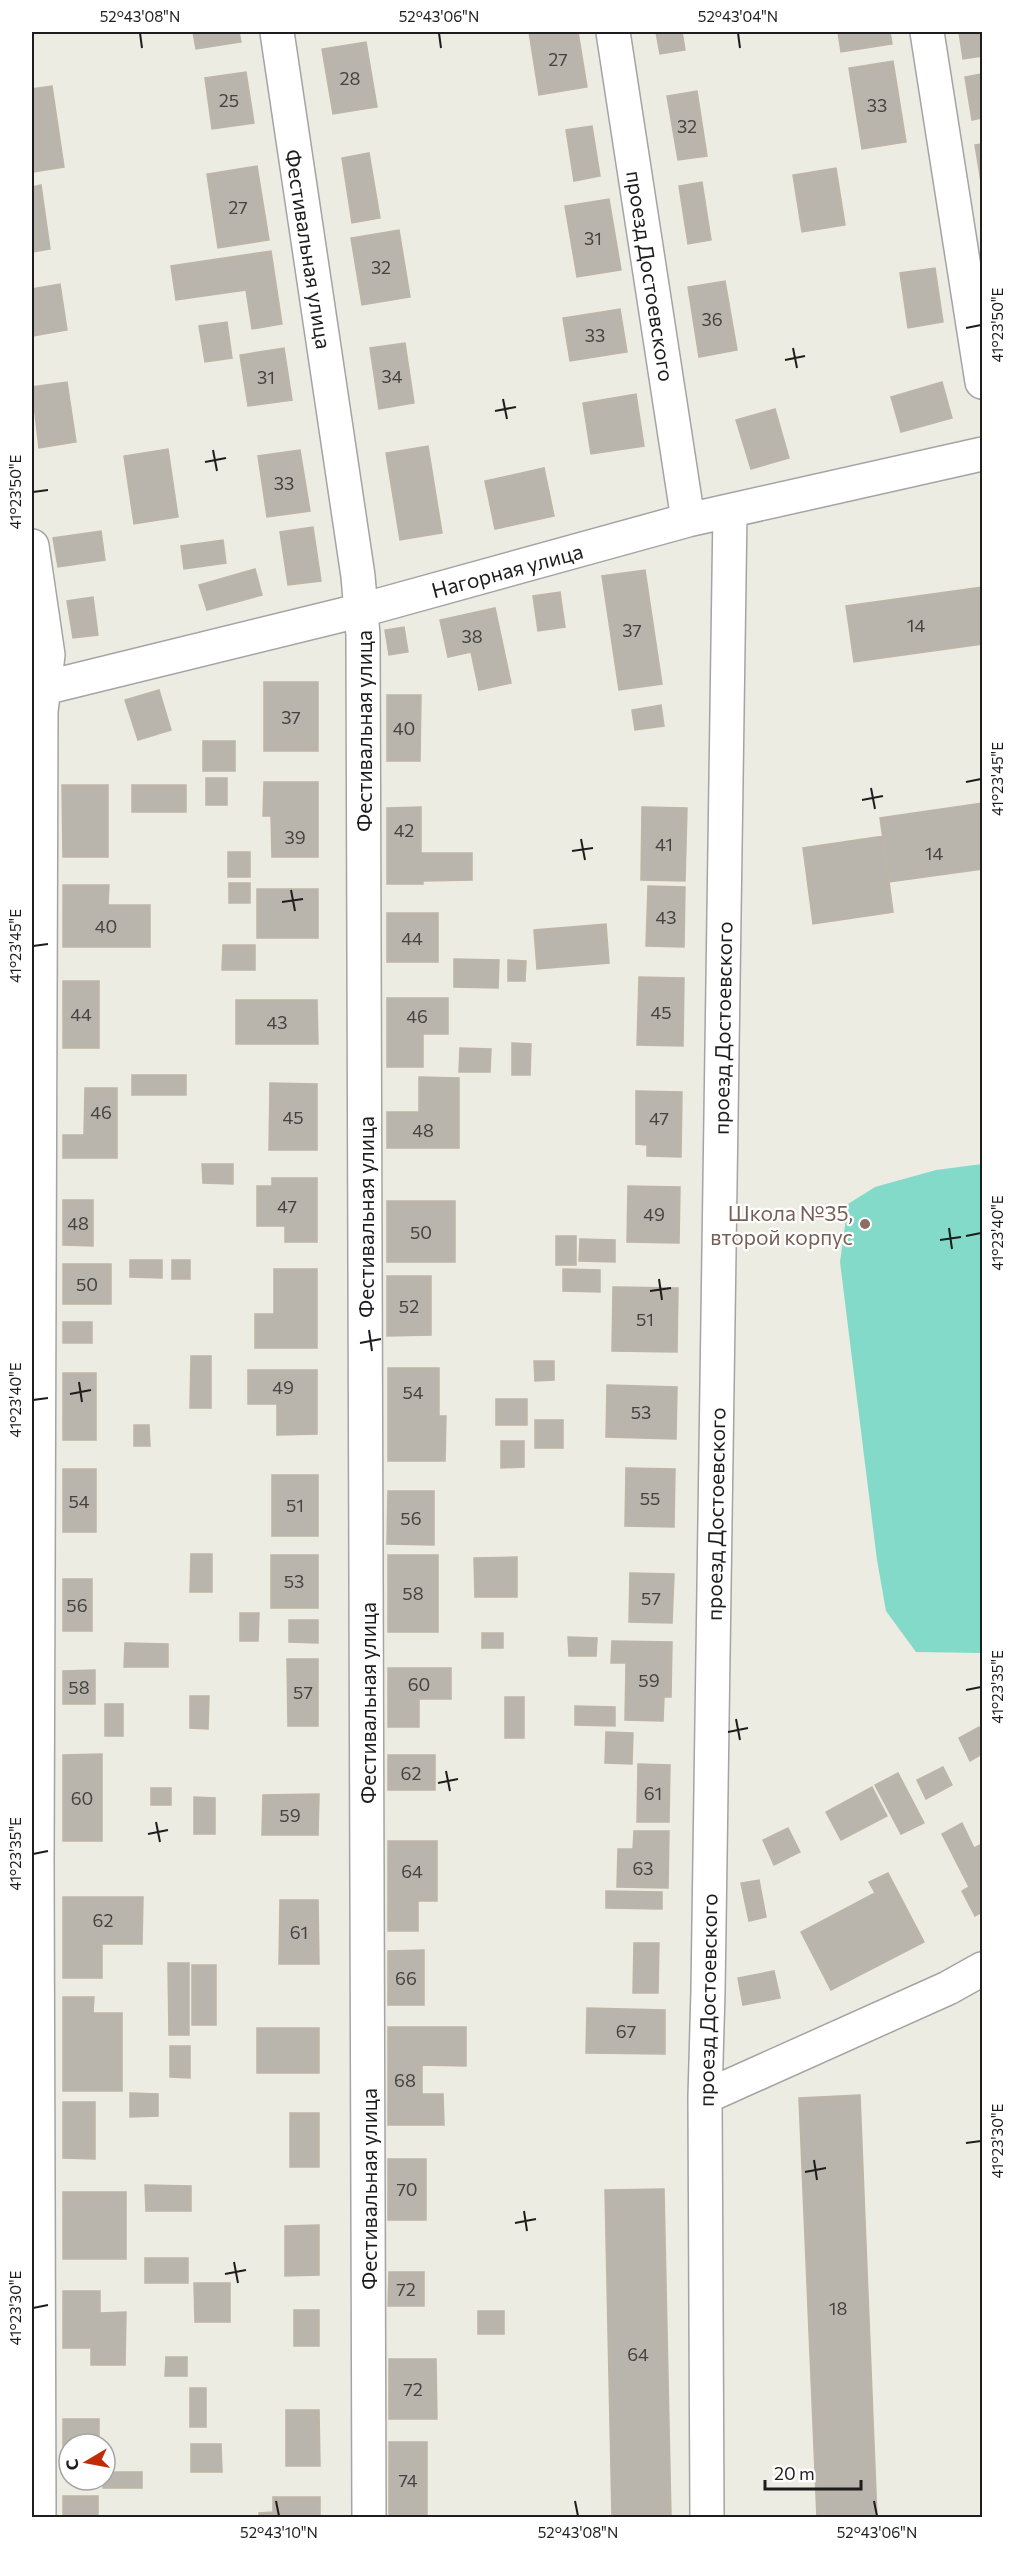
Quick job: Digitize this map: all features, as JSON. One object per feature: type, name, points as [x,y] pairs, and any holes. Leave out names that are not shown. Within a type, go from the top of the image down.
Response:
[{"type":"street","name":"Фестивальная улица","points":[[277,32],[362,610],[369,2517]]},
{"type":"street","name":"проезд Достоевского","points":[[613,32],[688,520]]},
{"type":"street","points":[[927,32],[982,382]]},
{"type":"street","name":"Нагорная улица","points":[[38,690],[362,610],[688,520],[982,454]]},
{"type":"street","name":"проезд Достоевского","points":[[707,2517],[705,2097],[709,1967],[730,511]]},
{"type":"street","points":[[32,546],[48,655],[38,690],[41,723],[37,1826],[39,2517]]},
{"type":"street","points":[[705,2097],[948,1988],[982,1969]]},
{"type":"shaded area","points":[[982,1164],[982,1653],[916,1652],[886,1611],[877,1560],[840,1262],[848,1204],[875,1187],[936,1170]]},
{"type":"building","points":[[193,32],[239,32],[241,42],[196,49]]},
{"type":"building","points":[[529,32],[578,32],[587,87],[539,95]]},
{"type":"building","points":[[656,32],[682,32],[685,50],[660,54]]},
{"type":"building","points":[[838,32],[890,32],[892,44],[841,52]]},
{"type":"building","points":[[959,32],[982,32],[982,56],[963,59]]},
{"type":"building","points":[[366,42],[377,107],[333,114],[322,49]]},
{"type":"building","points":[[893,61],[906,142],[862,149],[849,68]]},
{"type":"building","points":[[246,72],[254,123],[212,129],[205,78]]},
{"type":"building","points":[[982,74],[982,118],[972,120],[965,77]]},
{"type":"building","points":[[52,86],[64,167],[32,172],[32,89]]},
{"type":"building","points":[[697,91],[707,156],[678,160],[667,96]]},
{"type":"building","points":[[592,126],[600,176],[574,181],[566,130]]},
{"type":"building","points":[[982,144],[982,188],[975,145]]},
{"type":"building","points":[[369,153],[380,218],[352,223],[342,158]]},
{"type":"building","points":[[257,166],[269,240],[218,248],[207,174]]},
{"type":"building","points":[[836,168],[845,225],[802,232],[793,175]]},
{"type":"building","points":[[702,182],[711,240],[688,244],[679,186]]},
{"type":"building","points":[[41,185],[50,249],[32,252],[32,187]]},
{"type":"building","points":[[609,199],[621,270],[577,277],[565,206]]},
{"type":"building","points":[[399,230],[410,297],[362,305],[351,238]]},
{"type":"building","points":[[271,251],[282,324],[252,329],[246,290],[176,300],[171,266]]},
{"type":"building","points":[[935,268],[943,322],[908,328],[900,273]]},
{"type":"building","points":[[725,281],[737,350],[699,357],[688,287]]},
{"type":"building","points":[[60,284],[67,330],[32,336],[32,289]]},
{"type":"building","points":[[620,309],[627,352],[570,361],[563,318]]},
{"type":"building","points":[[227,322],[232,358],[205,362],[199,326]]},
{"type":"building","points":[[405,343],[414,403],[379,409],[370,348]]},
{"type":"building","points":[[284,348],[292,400],[248,406],[240,355]]},
{"type":"building","points":[[67,382],[76,442],[39,448],[32,387]]},
{"type":"building","points":[[942,382],[952,418],[901,432],[891,397]]},
{"type":"building","points":[[636,394],[644,446],[591,454],[583,403]]},
{"type":"building","points":[[775,409],[789,458],[751,469],[736,420]]},
{"type":"building","points":[[428,446],[442,533],[400,540],[386,453]]},
{"type":"building","points":[[168,449],[178,517],[134,524],[124,456]]},
{"type":"building","points":[[300,450],[310,511],[267,517],[258,456]]},
{"type":"building","points":[[544,468],[554,516],[495,529],[485,481]]},
{"type":"building","points":[[313,527],[321,581],[288,585],[280,532]]},
{"type":"building","points":[[101,531],[105,560],[58,567],[53,538]]},
{"type":"building","points":[[223,540],[226,563],[184,569],[181,546]]},
{"type":"building","points":[[255,569],[262,595],[207,610],[199,585]]},
{"type":"building","points":[[645,570],[662,684],[619,690],[602,576]]},
{"type":"building","points":[[982,587],[982,644],[854,662],[846,606]]},
{"type":"building","points":[[560,592],[565,627],[538,631],[533,596]]},
{"type":"building","points":[[93,597],[98,635],[73,638],[67,601]]},
{"type":"building","points":[[495,608],[511,683],[479,690],[471,652],[448,657],[440,620]]},
{"type":"building","points":[[404,627],[408,652],[389,655],[385,630]]},
{"type":"building","points":[[264,682],[318,682],[318,751],[264,751]]},
{"type":"building","points":[[159,690],[171,730],[138,740],[125,700]]},
{"type":"building","points":[[387,695],[421,695],[420,761],[387,761]]},
{"type":"building","points":[[661,705],[664,726],[635,730],[632,710]]},
{"type":"building","points":[[203,741],[235,741],[235,771],[203,771]]},
{"type":"building","points":[[206,778],[227,778],[227,805],[206,805]]},
{"type":"building","points":[[264,782],[318,782],[318,857],[272,857],[271,816],[263,816]]},
{"type":"building","points":[[62,785],[108,785],[108,857],[63,857]]},
{"type":"building","points":[[132,785],[186,785],[186,812],[132,812]]},
{"type":"building","points":[[982,803],[982,869],[889,882],[880,818]]},
{"type":"building","points":[[421,807],[421,853],[472,853],[472,880],[387,884],[387,808]]},
{"type":"building","points":[[642,807],[687,808],[685,881],[641,880]]},
{"type":"building","points":[[883,836],[893,912],[813,924],[803,848]]},
{"type":"building","points":[[228,852],[250,852],[250,877],[228,877]]},
{"type":"building","points":[[229,883],[250,883],[250,903],[229,903]]},
{"type":"building","points":[[63,885],[109,885],[108,905],[150,905],[150,947],[63,947]]},
{"type":"building","points":[[648,886],[685,887],[684,947],[646,946]]},
{"type":"building","points":[[257,889],[318,889],[318,938],[257,938]]},
{"type":"building","points":[[387,913],[438,913],[438,962],[387,962]]},
{"type":"building","points":[[606,924],[609,963],[537,969],[534,930]]},
{"type":"building","points":[[223,945],[255,945],[255,970],[222,970]]},
{"type":"building","points":[[454,959],[499,960],[498,988],[454,987]]},
{"type":"building","points":[[508,960],[526,961],[525,981],[508,981]]},
{"type":"building","points":[[639,977],[684,978],[683,1046],[637,1045]]},
{"type":"building","points":[[63,981],[99,981],[99,1048],[63,1048]]},
{"type":"building","points":[[387,998],[448,998],[448,1034],[423,1034],[423,1067],[387,1067]]},
{"type":"building","points":[[236,1000],[317,1000],[318,1044],[236,1044]]},
{"type":"building","points":[[512,1043],[531,1044],[530,1075],[512,1075]]},
{"type":"building","points":[[460,1048],[491,1049],[490,1072],[459,1072]]},
{"type":"building","points":[[132,1075],[186,1075],[186,1095],[132,1095]]},
{"type":"building","points":[[419,1077],[459,1078],[459,1148],[387,1148],[387,1112],[419,1112]]},
{"type":"building","points":[[270,1083],[317,1084],[317,1150],[269,1150]]},
{"type":"building","points":[[85,1088],[117,1088],[117,1158],[63,1158],[63,1135],[84,1135]]},
{"type":"building","points":[[636,1091],[682,1092],[681,1157],[647,1156],[647,1145],[636,1144]]},
{"type":"building","points":[[202,1164],[233,1164],[233,1184],[203,1183]]},
{"type":"building","points":[[272,1178],[317,1178],[317,1242],[285,1242],[285,1226],[257,1226],[257,1186],[272,1186]]},
{"type":"building","points":[[628,1186],[680,1187],[679,1243],[627,1242]]},
{"type":"building","points":[[63,1200],[93,1200],[93,1246],[63,1245]]},
{"type":"building","points":[[387,1201],[455,1201],[455,1262],[387,1262]]},
{"type":"building","points":[[556,1236],[576,1236],[576,1265],[556,1265]]},
{"type":"building","points":[[580,1239],[615,1240],[615,1262],[579,1261]]},
{"type":"building","points":[[130,1260],[162,1260],[162,1278],[130,1277]]},
{"type":"building","points":[[172,1260],[190,1260],[190,1279],[172,1279]]},
{"type":"building","points":[[63,1264],[111,1264],[111,1304],[63,1304]]},
{"type":"building","points":[[274,1269],[317,1269],[317,1348],[255,1348],[255,1314],[274,1314]]},
{"type":"building","points":[[563,1269],[600,1270],[600,1292],[563,1291]]},
{"type":"building","points":[[387,1276],[431,1276],[431,1335],[387,1336]]},
{"type":"building","points":[[613,1287],[678,1288],[677,1352],[612,1351]]},
{"type":"building","points":[[63,1322],[92,1322],[92,1343],[63,1343]]},
{"type":"building","points":[[191,1356],[211,1356],[211,1408],[190,1408]]},
{"type":"building","points":[[534,1361],[554,1361],[554,1380],[535,1381]]},
{"type":"building","points":[[388,1368],[439,1368],[439,1416],[446,1416],[445,1461],[388,1461]]},
{"type":"building","points":[[248,1370],[317,1370],[317,1434],[277,1435],[277,1404],[248,1404]]},
{"type":"building","points":[[63,1373],[96,1373],[96,1440],[63,1440]]},
{"type":"building","points":[[607,1385],[677,1387],[676,1439],[606,1437]]},
{"type":"building","points":[[496,1399],[527,1399],[527,1425],[496,1425]]},
{"type":"building","points":[[535,1420],[563,1420],[563,1448],[535,1448]]},
{"type":"building","points":[[134,1425],[149,1425],[150,1446],[134,1446]]},
{"type":"building","points":[[501,1441],[524,1441],[524,1467],[501,1468]]},
{"type":"building","points":[[626,1468],[675,1469],[674,1527],[625,1526]]},
{"type":"building","points":[[63,1469],[96,1469],[96,1532],[63,1532]]},
{"type":"building","points":[[272,1475],[318,1475],[318,1536],[272,1536]]},
{"type":"building","points":[[388,1491],[434,1491],[434,1545],[387,1544]]},
{"type":"building","points":[[191,1554],[212,1554],[212,1592],[190,1592]]},
{"type":"building","points":[[271,1555],[318,1555],[318,1608],[271,1608]]},
{"type":"building","points":[[388,1555],[438,1555],[438,1632],[388,1632]]},
{"type":"building","points":[[517,1557],[517,1597],[475,1597],[474,1558]]},
{"type":"building","points":[[630,1573],[674,1574],[672,1623],[629,1622]]},
{"type":"building","points":[[63,1579],[92,1579],[92,1631],[63,1631]]},
{"type":"building","points":[[240,1613],[259,1613],[258,1641],[240,1641]]},
{"type":"building","points":[[289,1620],[318,1620],[318,1643],[289,1642]]},
{"type":"building","points":[[482,1633],[503,1633],[503,1648],[482,1648]]},
{"type":"building","points":[[568,1637],[597,1638],[596,1656],[569,1656]]},
{"type":"building","points":[[612,1641],[672,1642],[671,1697],[664,1697],[663,1721],[625,1720],[626,1663],[611,1663]]},
{"type":"building","points":[[125,1643],[168,1644],[168,1667],[124,1667]]},
{"type":"building","points":[[287,1659],[318,1659],[318,1726],[288,1726]]},
{"type":"building","points":[[388,1668],[451,1668],[451,1699],[419,1699],[419,1727],[388,1727]]},
{"type":"building","points":[[95,1670],[95,1704],[63,1704],[63,1671]]},
{"type":"building","points":[[190,1696],[209,1696],[208,1729],[190,1728]]},
{"type":"building","points":[[505,1697],[524,1697],[524,1738],[505,1738]]},
{"type":"building","points":[[105,1704],[123,1704],[123,1736],[105,1736]]},
{"type":"building","points":[[575,1706],[615,1707],[615,1726],[575,1725]]},
{"type":"building","points":[[979,1727],[982,1734],[982,1754],[970,1761],[959,1738]]},
{"type":"building","points":[[606,1732],[633,1733],[632,1764],[605,1763]]},
{"type":"building","points":[[102,1754],[102,1841],[63,1841],[63,1755]]},
{"type":"building","points":[[388,1755],[435,1755],[435,1790],[388,1790]]},
{"type":"building","points":[[638,1764],[670,1765],[669,1822],[637,1822]]},
{"type":"building","points":[[943,1767],[952,1785],[926,1799],[917,1780]]},
{"type":"building","points":[[898,1773],[924,1823],[901,1834],[875,1785]]},
{"type":"building","points":[[872,1787],[887,1816],[841,1840],[826,1812]]},
{"type":"building","points":[[151,1788],[171,1788],[171,1805],[151,1805]]},
{"type":"building","points":[[319,1794],[318,1835],[262,1835],[263,1795]]},
{"type":"building","points":[[194,1797],[215,1798],[215,1834],[194,1834]]},
{"type":"building","points":[[962,1823],[974,1848],[982,1844],[982,1912],[975,1916],[962,1891],[969,1887],[942,1834]]},
{"type":"building","points":[[788,1828],[800,1852],[774,1865],[763,1840]]},
{"type":"building","points":[[634,1831],[669,1831],[668,1888],[617,1887],[618,1849],[633,1849]]},
{"type":"building","points":[[388,1841],[437,1841],[437,1901],[418,1901],[418,1931],[388,1931]]},
{"type":"building","points":[[888,1873],[924,1942],[831,1990],[801,1932],[875,1893],[869,1882]]},
{"type":"building","points":[[759,1880],[766,1917],[749,1921],[741,1883]]},
{"type":"building","points":[[606,1891],[662,1892],[662,1909],[606,1908]]},
{"type":"building","points":[[63,1897],[143,1897],[142,1944],[102,1944],[102,1978],[63,1978]]},
{"type":"building","points":[[280,1900],[318,1900],[319,1964],[279,1964]]},
{"type":"building","points":[[634,1943],[659,1943],[658,1993],[633,1993]]},
{"type":"building","points":[[424,1950],[424,2005],[388,2005],[388,1951]]},
{"type":"building","points":[[168,1963],[189,1963],[189,2035],[169,2035]]},
{"type":"building","points":[[192,1965],[216,1965],[216,2025],[192,2025]]},
{"type":"building","points":[[774,1971],[780,1998],[743,2005],[738,1978]]},
{"type":"building","points":[[63,1997],[94,1997],[93,2013],[122,2013],[122,2091],[63,2091]]},
{"type":"building","points":[[587,2008],[665,2010],[665,2054],[586,2053]]},
{"type":"building","points":[[388,2027],[466,2027],[466,2066],[422,2065],[422,2094],[443,2094],[444,2125],[388,2125]]},
{"type":"building","points":[[257,2028],[319,2028],[319,2073],[257,2073]]},
{"type":"building","points":[[170,2046],[190,2046],[190,2078],[170,2077]]},
{"type":"building","points":[[130,2093],[158,2094],[158,2116],[130,2117]]},
{"type":"building","points":[[860,2095],[877,2518],[817,2518],[799,2098]]},
{"type":"building","points":[[63,2102],[95,2102],[95,2159],[63,2158]]},
{"type":"building","points":[[290,2113],[319,2113],[319,2167],[290,2167]]},
{"type":"building","points":[[388,2159],[426,2159],[426,2220],[388,2220]]},
{"type":"building","points":[[145,2185],[191,2186],[191,2211],[146,2211]]},
{"type":"building","points":[[664,2189],[671,2518],[612,2518],[605,2190]]},
{"type":"building","points":[[63,2192],[126,2192],[126,2259],[63,2259]]},
{"type":"building","points":[[319,2225],[319,2275],[285,2276],[285,2226]]},
{"type":"building","points":[[145,2258],[188,2258],[188,2283],[145,2283]]},
{"type":"building","points":[[389,2272],[424,2272],[424,2306],[388,2306]]},
{"type":"building","points":[[194,2283],[230,2283],[230,2322],[195,2322]]},
{"type":"building","points":[[63,2291],[100,2291],[100,2313],[126,2312],[125,2365],[91,2365],[91,2348],[63,2348]]},
{"type":"building","points":[[294,2310],[319,2310],[319,2346],[294,2346]]},
{"type":"building","points":[[478,2311],[504,2311],[504,2334],[478,2334]]},
{"type":"building","points":[[166,2357],[187,2357],[187,2376],[165,2376]]},
{"type":"building","points":[[389,2359],[436,2359],[437,2419],[389,2419]]},
{"type":"building","points":[[190,2388],[206,2388],[206,2427],[190,2427]]},
{"type":"building","points":[[286,2410],[319,2410],[320,2466],[286,2466]]},
{"type":"building","points":[[63,2419],[99,2419],[99,2432],[63,2432]]},
{"type":"building","points":[[389,2442],[427,2442],[427,2518],[389,2518]]},
{"type":"building","points":[[191,2444],[221,2444],[222,2472],[191,2472]]},
{"type":"building","points":[[117,2472],[142,2472],[142,2488],[117,2488]]},
{"type":"building","points":[[63,2496],[98,2496],[98,2518],[63,2518]]},
{"type":"building","points":[[273,2497],[320,2497],[320,2518],[259,2518],[259,2513],[273,2512]]},
{"type":"place","name":"Школа №35, второй корпус","points":[[865,1224]]}]
